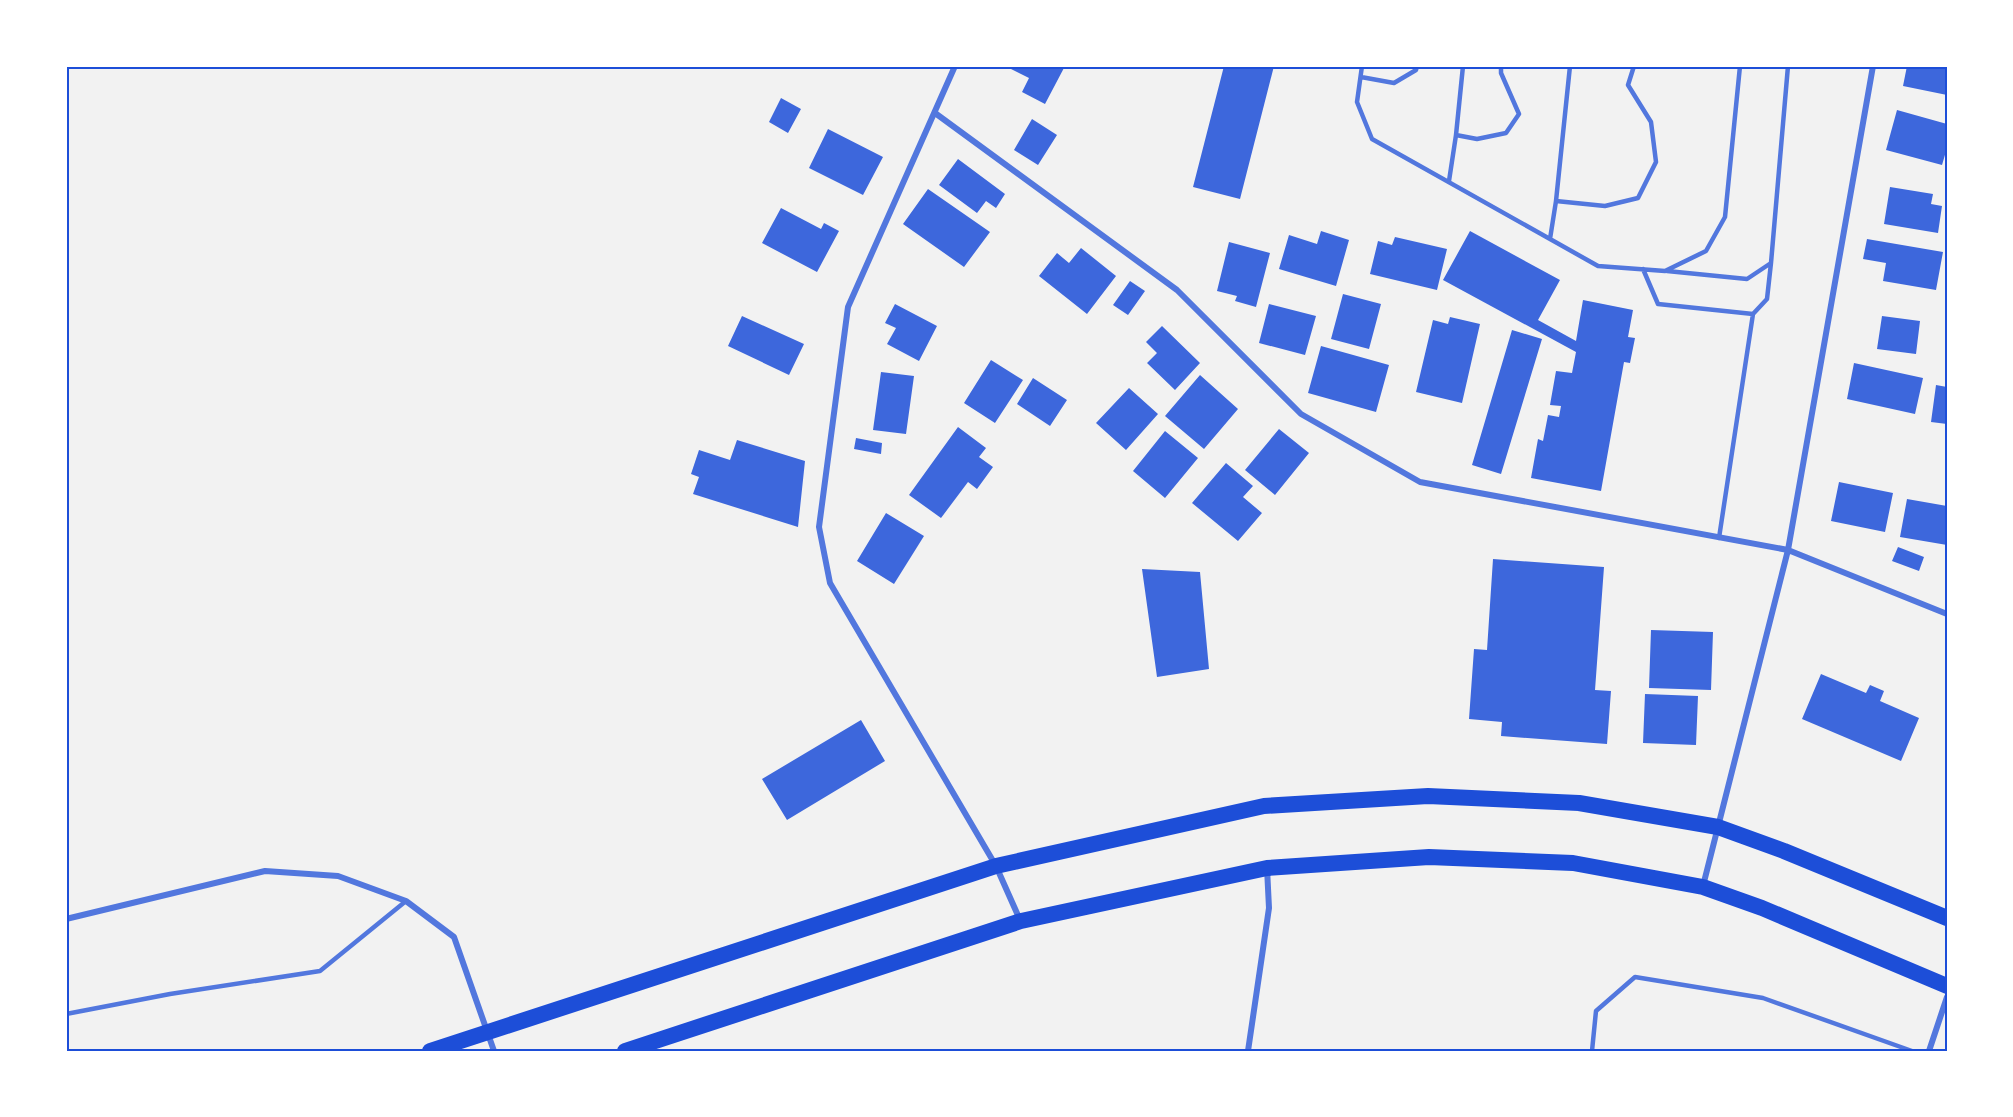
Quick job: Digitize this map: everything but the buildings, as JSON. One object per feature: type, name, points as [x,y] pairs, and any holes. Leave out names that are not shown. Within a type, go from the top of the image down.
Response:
[{"type":"highway","points":[[430,1051],[996,866],[1264,806],[1428,796],[1580,803],[1718,828],[1784,851],[1947,918]]},
{"type":"highway","points":[[625,1051],[1021,921],[1267,868],[1441,857],[1573,863],[1703,887],[1762,908],[1947,986]]},
{"type":"street","points":[[955,66],[848,307],[819,527],[830,583],[996,866],[1021,921]]},
{"type":"street","points":[[1703,887],[1788,550],[1873,66]]},
{"type":"street","points":[[935,113],[1177,290],[1301,414],[1420,482],[1788,550],[1947,614]]},
{"type":"street","points":[[1248,1051],[1269,908],[1267,868]]},
{"type":"street","points":[[66,920],[265,871],[338,876],[406,901],[454,937],[494,1051]]},
{"type":"street","points":[[1929,1051],[1947,997]]},
{"type":"lane","points":[[1362,66],[1357,102],[1372,139],[1598,266],[1747,279],[1771,264]]},
{"type":"lane","points":[[1360,77],[1394,84],[1416,70],[1417,66]]},
{"type":"lane","points":[[1449,181],[1463,66]]},
{"type":"lane","points":[[1456,135],[1477,139],[1506,133],[1519,114],[1501,73],[1501,66]]},
{"type":"lane","points":[[1550,239],[1570,66]]},
{"type":"lane","points":[[1556,201],[1605,206],[1638,198],[1656,162],[1651,122],[1628,85],[1634,66]]},
{"type":"lane","points":[[1665,271],[1706,251],[1725,217],[1740,66]]},
{"type":"lane","points":[[1719,538],[1753,314],[1767,298],[1788,66]]},
{"type":"lane","points":[[1643,269],[1658,303],[1753,314]]},
{"type":"lane","points":[[66,1014],[170,993],[320,971],[406,901]]},
{"type":"lane","points":[[1592,1051],[1596,1011],[1635,977],[1763,998],[1912,1051]]}]
